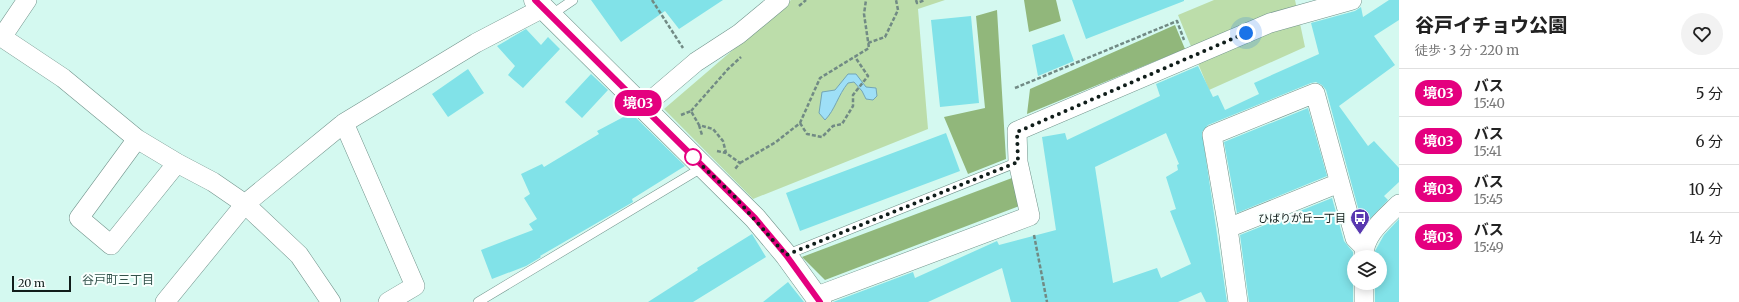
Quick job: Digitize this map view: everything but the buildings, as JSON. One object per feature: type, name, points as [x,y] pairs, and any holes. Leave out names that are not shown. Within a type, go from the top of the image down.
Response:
[{"type":"main road","points":[[543,8],[642,108],[704,166],[755,218],[786,255],[819,299]]},
{"type":"street","points":[[27,0],[2,42],[63,78],[137,139],[213,182],[245,204],[299,256],[331,302]]},
{"type":"street","points":[[642,108],[696,62],[738,34],[780,0]]},
{"type":"street","points":[[819,299],[1030,216],[1018,162],[1017,132],[1270,22],[1352,0]]},
{"type":"street","points":[[165,302],[245,204],[344,123],[476,43],[543,8]]},
{"type":"street","points":[[1238,302],[1228,228],[1212,135],[1315,92],[1355,238],[1363,250]]},
{"type":"street","points":[[344,123],[415,286],[388,302]]},
{"type":"street","points":[[137,139],[79,218],[111,245],[177,163]]},
{"type":"street","points":[[1228,228],[1339,183]]},
{"type":"street","points":[[1365,250],[1371,234],[1399,204]]},
{"type":"street","points":[[1364,290],[1364,302]]},
{"type":"lane","points":[[543,8],[573,0]]},
{"type":"lane","points":[[786,255],[1018,162]]},
{"type":"lane","points":[[478,302],[704,166]]},
{"type":"path","points":[[652,0],[687,54]]},
{"type":"path","points":[[722,185],[740,163],[776,142],[800,123],[820,78],[869,48],[864,14],[866,0]]},
{"type":"path","points":[[868,43],[885,37],[898,10],[896,0]]},
{"type":"path","points":[[916,0],[917,3],[925,0]]},
{"type":"path","points":[[1015,88],[1177,21],[1191,56]]},
{"type":"path","points":[[800,123],[807,134],[822,137],[833,126],[842,124],[853,106],[853,95],[868,76],[855,57]]},
{"type":"path","points":[[660,125],[691,111],[699,125],[713,129],[723,141],[726,153],[740,163]]},
{"type":"path","points":[[1030,216],[1046,302]]},
{"type":"green space","points":[[791,0],[945,0],[918,9],[928,129],[753,199],[664,109]]},
{"type":"green space","points":[[1024,0],[1056,0],[1061,21],[1029,32]]},
{"type":"green space","points":[[1214,0],[1295,0],[1305,47],[1209,90],[1178,15]]},
{"type":"green space","points":[[997,10],[1006,159],[968,174],[944,117],[985,108],[976,16]]},
{"type":"green space","points":[[1175,25],[1185,49],[1027,114],[1030,89]]},
{"type":"green space","points":[[1012,178],[1019,206],[825,280],[802,257]]},
{"type":"water","points":[[848,74],[856,74],[866,87],[876,88],[877,96],[873,100],[866,99],[862,91],[854,82],[848,83],[825,120],[819,113],[822,92],[835,90]]},
{"type":"bus line","name":"境03","points":[[535,0],[642,108],[704,166],[755,218],[786,255],[820,302]]},
{"type":"place","name":"ひばりが丘一丁目","points":[[1360,235]]},
{"type":"district","name":"谷戸町三丁目","points":[[118,280]]},
{"type":"route","points":[[693,157],[704,166],[755,218],[786,255],[1018,162],[1017,132],[1246,33]]}]
